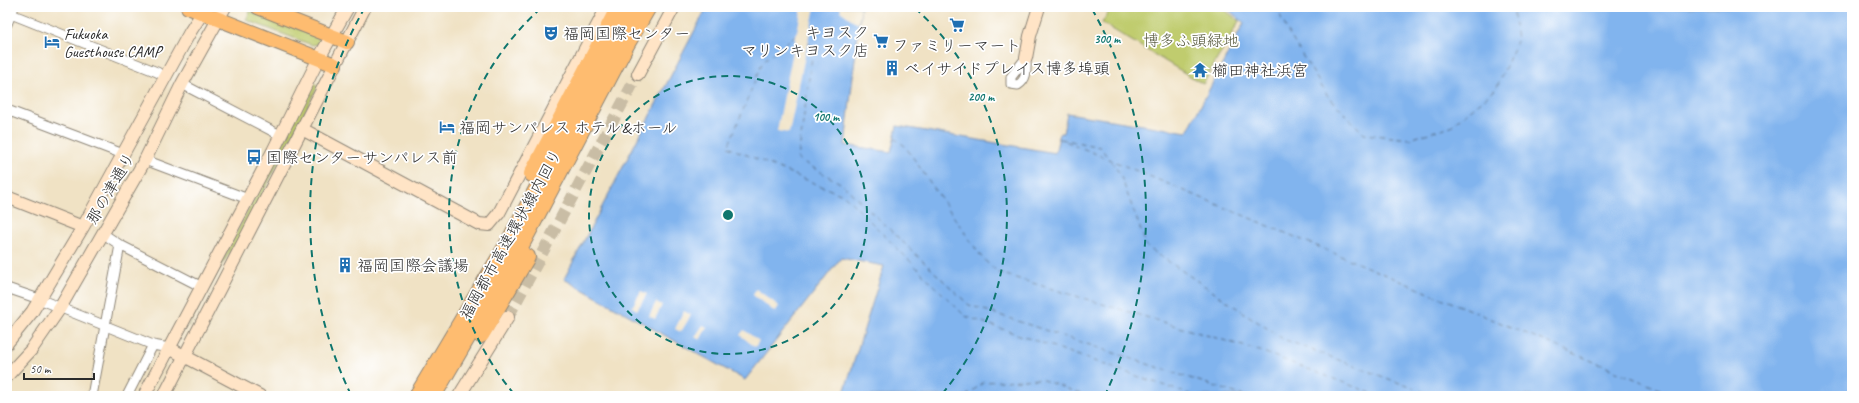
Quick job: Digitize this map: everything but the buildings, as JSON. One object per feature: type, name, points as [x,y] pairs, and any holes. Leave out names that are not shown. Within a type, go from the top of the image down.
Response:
[{"type":"highway","points":[[417,396],[441,341],[503,230],[619,7]]},
{"type":"highway","name":"福岡都市高速環状線内回り","points":[[417,396],[509,242],[633,7]]},
{"type":"highway","points":[[441,396],[504,298],[614,89],[640,7]]},
{"type":"highway","points":[[433,396],[520,247],[626,45],[648,7]]},
{"type":"main road","points":[[188,7],[222,13],[335,65]]},
{"type":"main road","points":[[258,7],[347,42]]},
{"type":"street","points":[[144,396],[248,199],[319,58],[348,7]]},
{"type":"street","points":[[164,396],[365,7]]},
{"type":"street","points":[[302,129],[479,224],[489,225],[499,213],[606,7]]},
{"type":"street","points":[[638,74],[674,7]]},
{"type":"street","points":[[1026,58],[1030,36],[1039,7]]},
{"type":"street","points":[[7,24],[12,10],[166,77]]},
{"type":"street","name":"那の津通り","points":[[7,343],[32,312],[83,227],[204,10]]},
{"type":"street","name":"那の津通り","points":[[7,376],[31,350],[60,308],[145,160],[182,84],[222,13]]},
{"type":"street","points":[[182,84],[280,135]]},
{"type":"street","points":[[7,110],[123,154]]},
{"type":"street","points":[[145,160],[248,199]]},
{"type":"street","points":[[7,197],[83,227]]},
{"type":"street","points":[[102,234],[120,245],[202,287]]},
{"type":"street","points":[[92,396],[120,245]]},
{"type":"street","points":[[7,288],[39,299],[153,345],[169,348],[260,396]]},
{"type":"street","points":[[459,396],[508,317]]},
{"type":"street","points":[[127,396],[153,345]]},
{"type":"green space","name":"博多ふ頭緑地","points":[[1111,7],[1221,7],[1239,21],[1203,84],[1102,23]]},
{"type":"green space","points":[[250,11],[317,36],[321,44],[312,45],[246,20]]},
{"type":"green space","points":[[314,83],[318,86],[241,235],[219,269],[188,326]]},
{"type":"water","points":[[707,7],[861,7],[845,145],[891,152],[897,126],[1055,153],[1060,133],[1063,133],[1067,113],[1187,132],[1244,23],[1225,7],[1852,7],[1852,396],[843,396],[884,266],[841,258],[745,380],[564,279]]},
{"type":"pier","points":[[802,7],[815,7],[789,133],[777,131]]},
{"type":"pier","points":[[839,7],[858,7],[861,9],[858,24],[840,11],[841,9]]},
{"type":"pier","points":[[756,289],[779,306],[775,312],[753,295]]},
{"type":"pier","points":[[641,291],[647,294],[637,310],[632,307]]},
{"type":"pier","points":[[656,302],[662,305],[655,319],[649,316]]},
{"type":"pier","points":[[684,311],[691,315],[681,332],[675,329]]},
{"type":"pier","points":[[703,325],[707,327],[700,340],[695,337]]},
{"type":"pier","points":[[744,330],[759,341],[755,347],[740,335]]},
{"type":"ferry route","points":[[1276,7],[1289,34],[1327,95],[1364,134],[1410,139],[1451,126],[1496,89],[1517,41],[1513,7]]},
{"type":"ferry route","points":[[796,35],[763,61],[728,147],[845,196],[965,316],[1194,396]]},
{"type":"ferry route","points":[[808,42],[812,57],[798,159],[842,184],[969,305],[1244,396]]},
{"type":"ferry route","points":[[894,138],[905,146],[983,259],[999,273],[1263,352],[1379,396]]},
{"type":"ferry route","points":[[1058,138],[1676,396]]},
{"type":"ferry route","points":[[1061,139],[1100,147],[1109,159]]},
{"type":"ferry route","points":[[1111,161],[1120,174],[1147,247],[1283,339],[1434,396]]},
{"type":"ferry route","points":[[966,396],[984,382],[1040,379],[1087,396]]},
{"type":"tunnel","points":[[508,317],[638,74]]},
{"type":"place","name":"ファミリーマート","points":[[957,25]]},
{"type":"place","name":"福岡国際センター","points":[[551,33]]},
{"type":"place","name":"キヨスク マリンキヨスク店","points":[[881,41]]},
{"type":"place","name":"Fukuoka Guesthouse CAMP","points":[[52,42]]},
{"type":"place","name":"ベイサイドプレイス博多埠頭","points":[[892,68]]},
{"type":"place","name":"櫛田神社浜宮","points":[[1200,70]]},
{"type":"place","name":"福岡サンパレス ホテル&ホール","points":[[447,127]]},
{"type":"place","name":"国際センターサンパレス前","points":[[254,157]]},
{"type":"place","name":"福岡国際会議場","points":[[345,265]]}]
